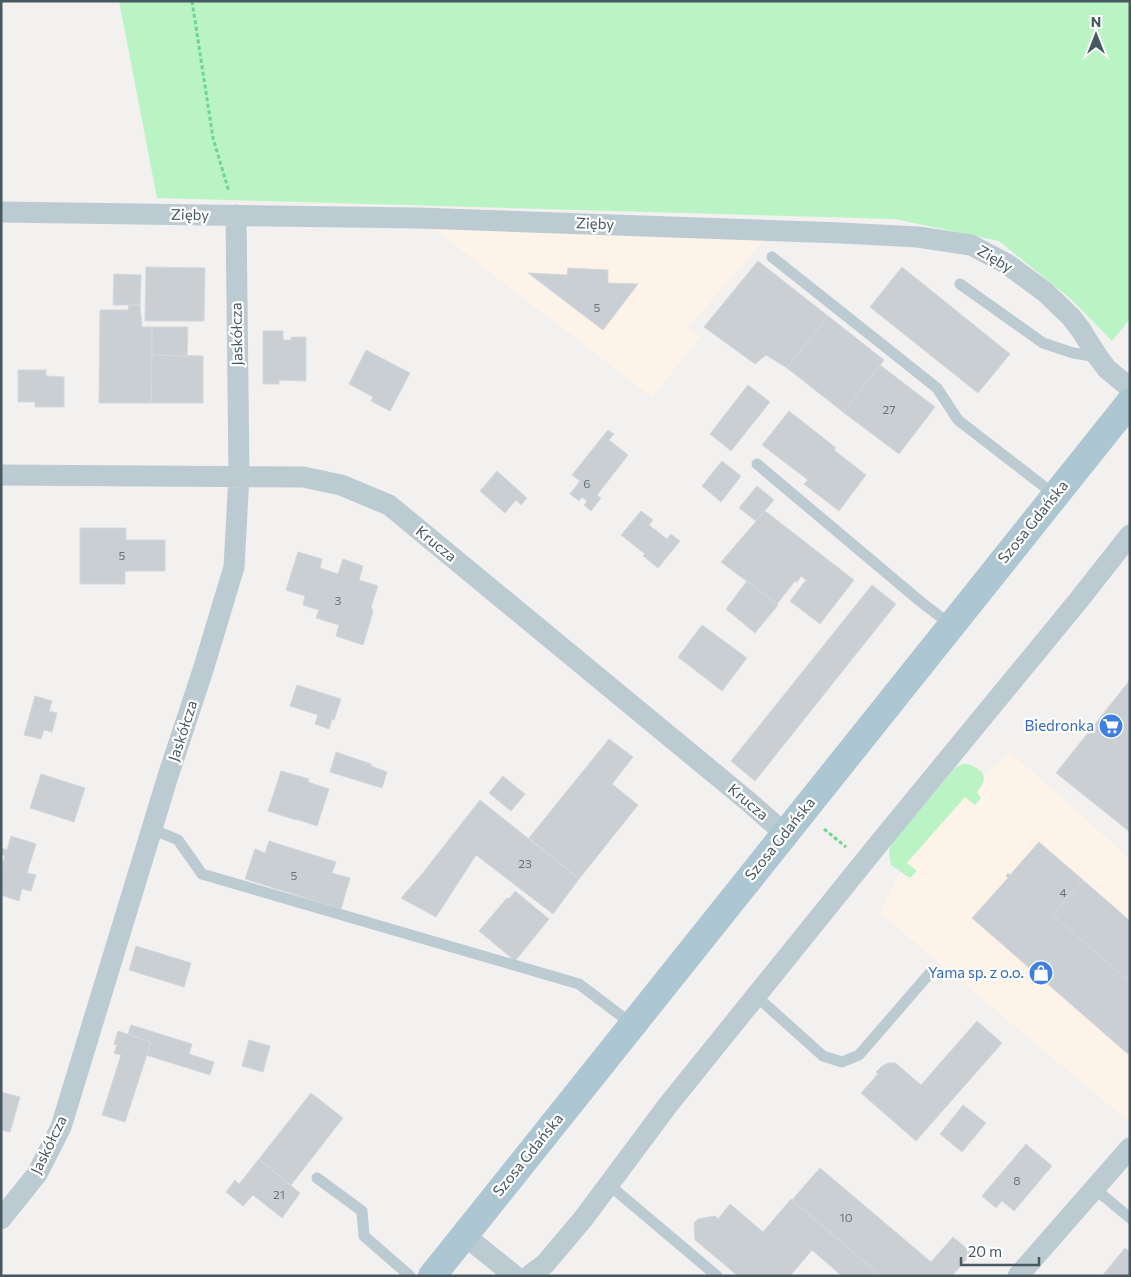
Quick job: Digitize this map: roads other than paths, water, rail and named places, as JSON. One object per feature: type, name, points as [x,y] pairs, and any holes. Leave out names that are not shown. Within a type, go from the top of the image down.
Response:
[{"type":"main road","name":"Szosa Gdańska","points":[[432,1276],[1130,402]]},
{"type":"street","name":"Zięby","points":[[1,212],[419,218],[841,233],[918,237],[971,244],[1007,264],[1044,292],[1071,317],[1107,369],[1130,388]]},
{"type":"street","name":"Jaskółcza","points":[[1,1219],[37,1174],[61,1127],[234,567],[239,476],[236,215]]},
{"type":"street","name":"Krucza","points":[[1,476],[303,477],[341,485],[388,505],[749,802],[784,833]]},
{"type":"street","points":[[530,1276],[545,1264],[583,1219],[668,1105],[1130,535]]},
{"type":"street","points":[[1018,1276],[1130,1148]]},
{"type":"street","points":[[464,1235],[516,1276]]},
{"type":"lane","points":[[772,256],[937,388],[958,420],[1055,495]]},
{"type":"lane","points":[[960,284],[1043,343],[1073,353],[1098,357]]},
{"type":"lane","points":[[757,464],[951,625]]},
{"type":"lane","points":[[152,829],[178,840],[202,874],[578,984],[632,1024]]},
{"type":"lane","points":[[756,996],[823,1056],[842,1062],[859,1055],[930,974]]},
{"type":"lane","points":[[317,1178],[362,1211],[364,1236],[410,1276]]},
{"type":"lane","points":[[608,1184],[716,1276]]},
{"type":"lane","points":[[1094,1188],[1130,1218]]},
{"type":"place","name":"Biedronka","points":[[1111,726]]},
{"type":"place","name":"Yama sp. z o.o.","points":[[1041,973]]}]
